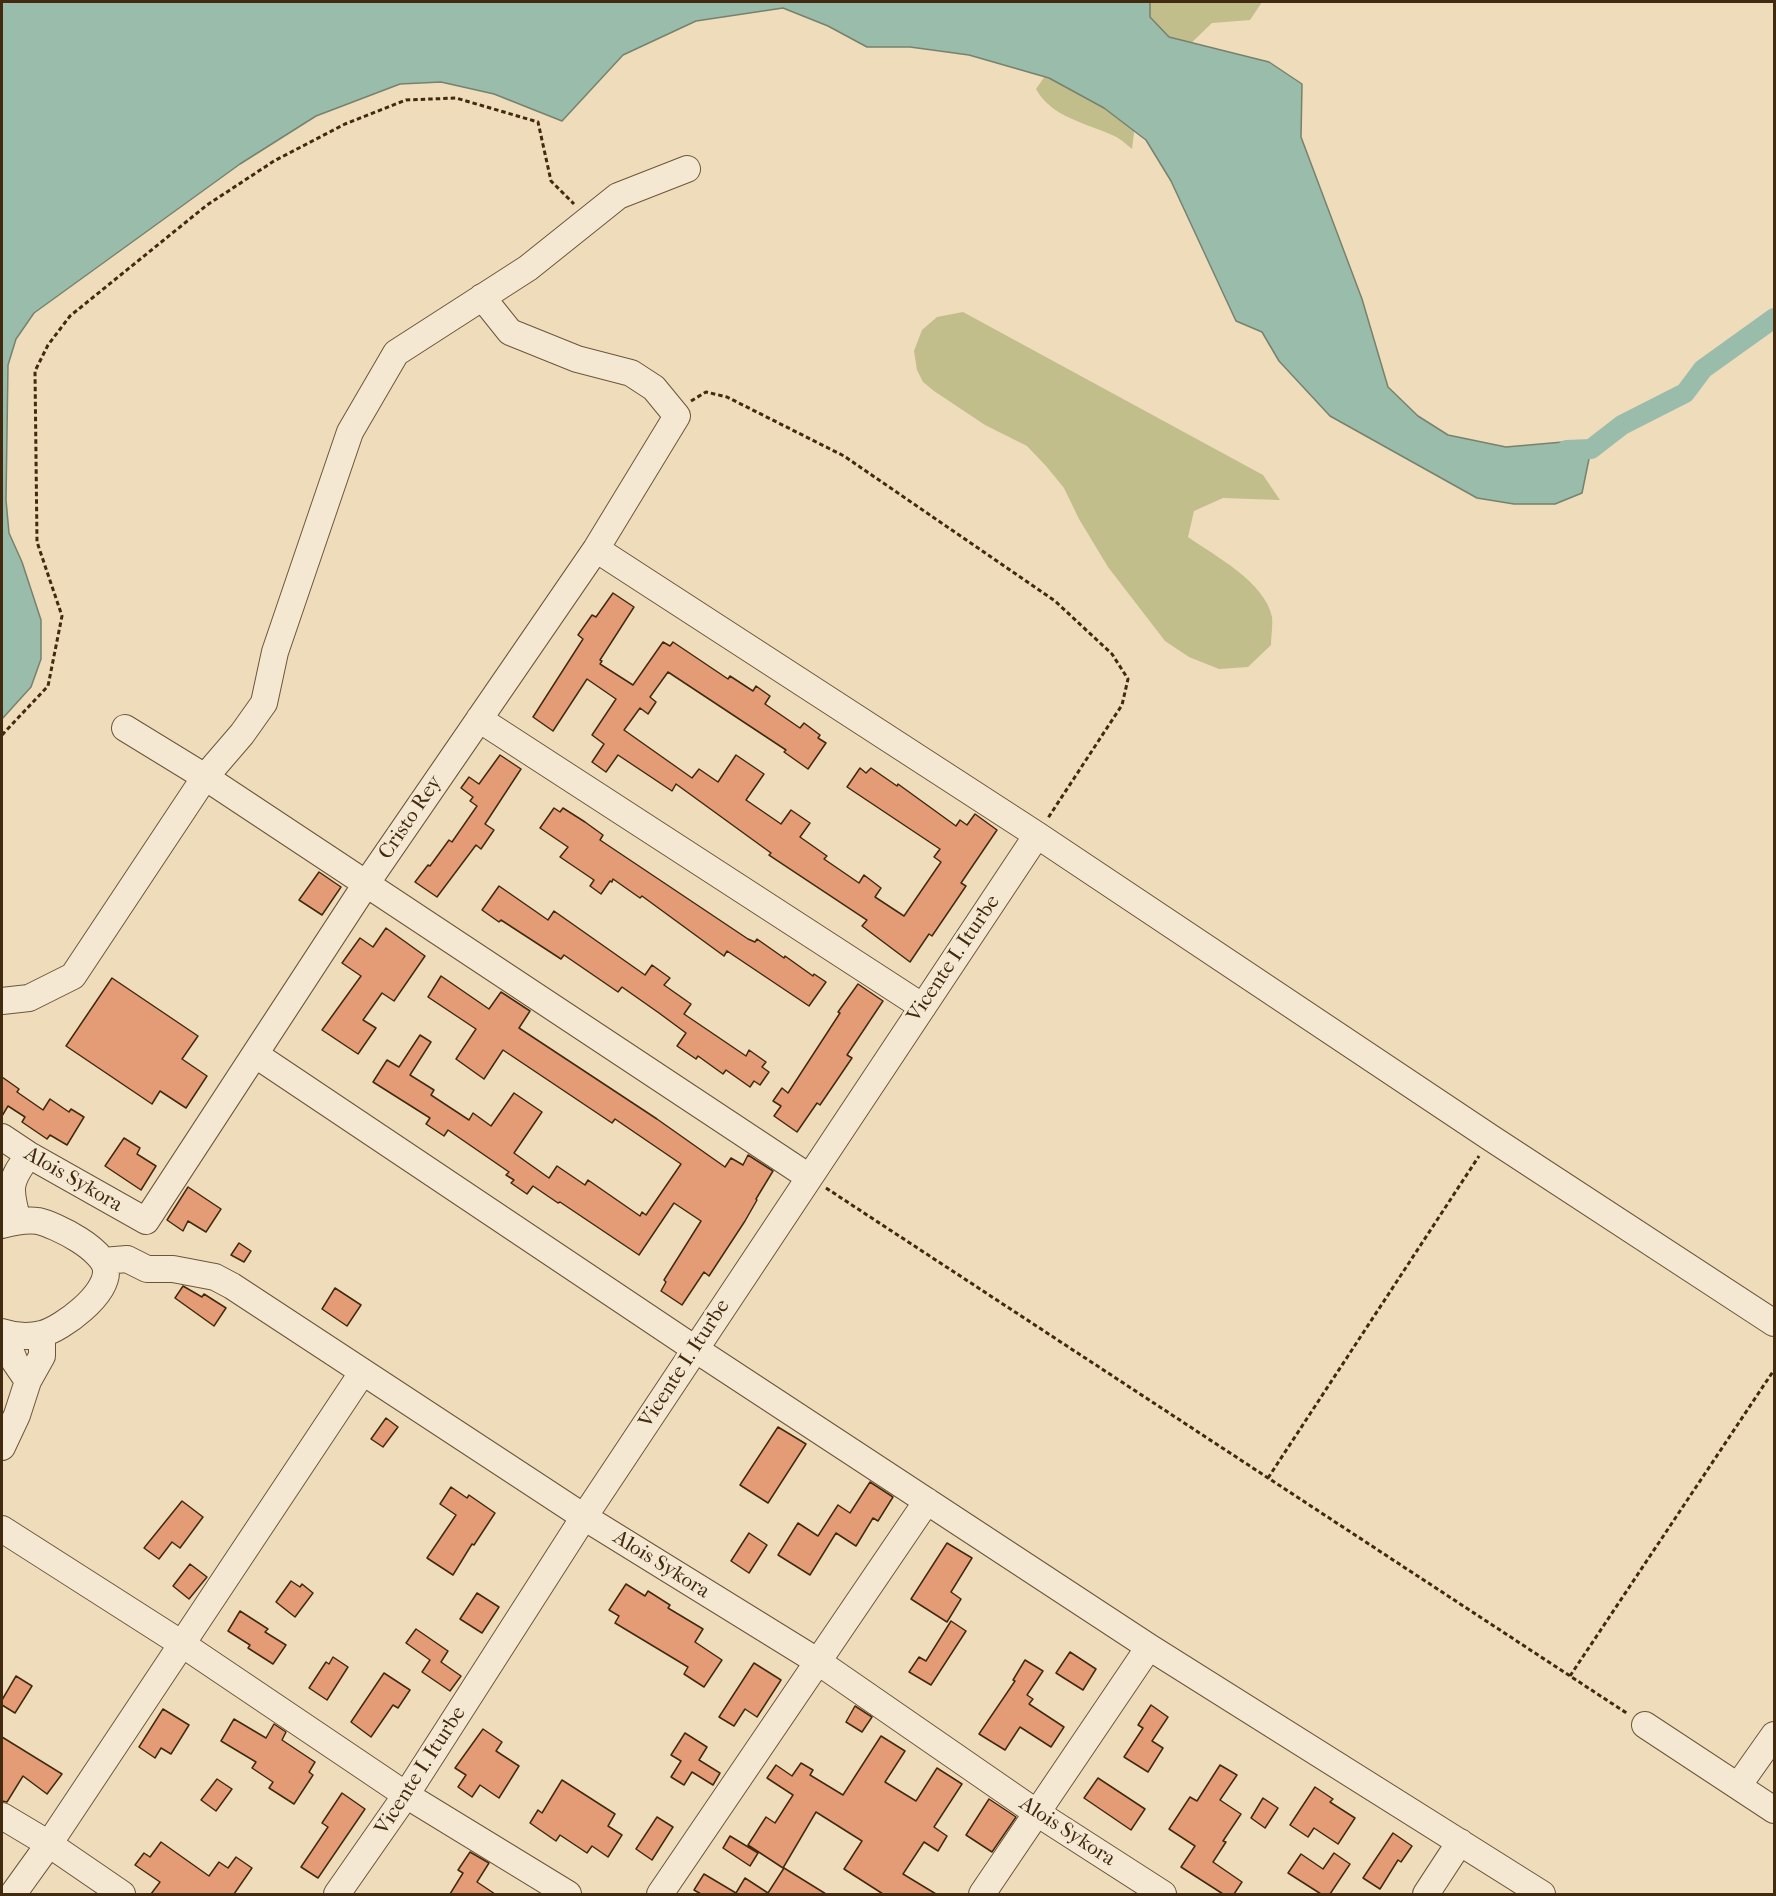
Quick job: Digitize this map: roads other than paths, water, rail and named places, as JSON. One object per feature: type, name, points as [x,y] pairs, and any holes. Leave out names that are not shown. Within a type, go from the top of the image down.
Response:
[{"type":"street","points":[[2,1001],[29,998],[73,976],[205,777],[242,734],[264,703],[275,652],[350,432],[396,353],[528,268],[618,196],[687,169]]},
{"type":"street","name":"Cristo Rey","points":[[146,1221],[366,884],[596,549],[678,416],[654,388],[631,373],[577,359],[510,332],[482,297]]},
{"type":"street","points":[[596,549],[1037,835],[1491,1138],[1774,1323]]},
{"type":"street","points":[[479,719],[922,1006]]},
{"type":"street","points":[[125,728],[205,777],[809,1177]]},
{"type":"street","name":"Vicente I. Iturbe","points":[[337,1894],[406,1795],[584,1517],[1037,835]]},
{"type":"street","points":[[256,1055],[1149,1647],[1542,1894]]},
{"type":"street","name":"Alois Sykora","points":[[2,1137],[29,1155],[146,1221]]},
{"type":"street","points":[[2,1332],[16,1336],[42,1334],[76,1314],[89,1303],[104,1270],[87,1246],[66,1232],[35,1221],[10,1223],[10,1195],[15,1173],[29,1155]]},
{"type":"street","name":"Alois Sykora","points":[[104,1270],[127,1259],[147,1269],[173,1269],[214,1277],[232,1286],[584,1517],[817,1661],[1037,1813],[1163,1894]]},
{"type":"street","points":[[2,1332],[15,1362],[28,1381]]},
{"type":"street","points":[[2,1447],[17,1415],[28,1381],[42,1356],[42,1334]]},
{"type":"street","points":[[13,1894],[49,1844],[362,1372]]},
{"type":"street","points":[[660,1894],[927,1501]]},
{"type":"street","points":[[2,1528],[182,1644],[406,1795],[568,1894]]},
{"type":"street","points":[[982,1894],[1149,1647]]},
{"type":"street","points":[[1645,1725],[1774,1810]]},
{"type":"street","points":[[1738,1786],[1774,1735]]},
{"type":"street","points":[[2,1816],[49,1844],[122,1894]]},
{"type":"street","points":[[1426,1894],[1460,1842]]},
{"type":"waterway","points":[[1566,450],[1591,449],[1622,425],[1685,393],[1703,369],[1774,318]]}]
